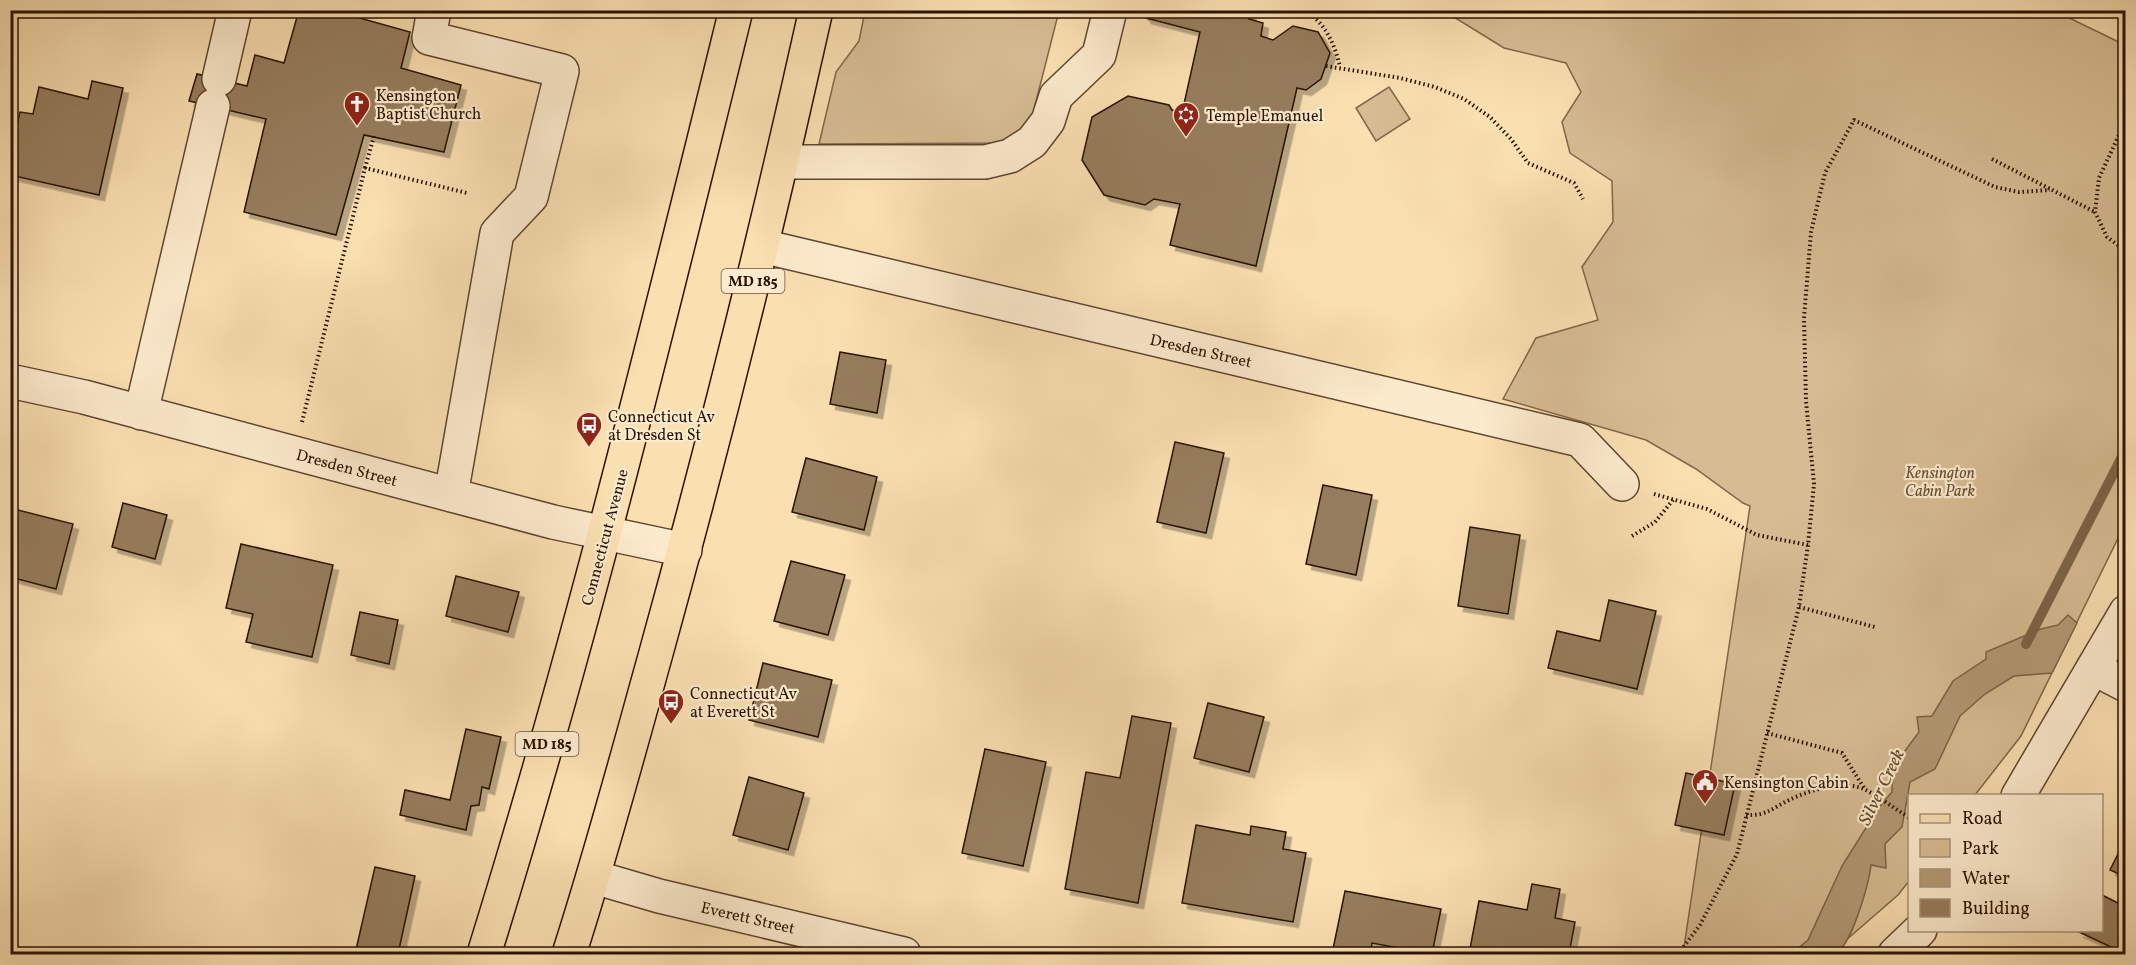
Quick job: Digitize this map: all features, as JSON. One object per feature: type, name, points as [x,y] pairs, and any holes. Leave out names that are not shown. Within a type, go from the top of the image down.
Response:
[{"type":"main road","name":"Connecticut Avenue","points":[[484,954],[518,845],[606,532],[736,10]]},
{"type":"main road","name":"MD 185","points":[[569,954],[594,877],[685,550],[762,246],[816,10]]},
{"type":"street","points":[[141,413],[235,10]]},
{"type":"street","points":[[434,10],[429,38],[562,71],[531,197],[497,233],[451,495]]},
{"type":"street","points":[[782,162],[985,162],[1010,156],[1032,142],[1048,121],[1056,96],[1099,55],[1107,24]]},
{"type":"street","name":"Dresden Street","points":[[762,246],[1580,440],[1622,484]]},
{"type":"street","name":"Dresden Street","points":[[10,381],[84,397],[553,522],[685,550]]},
{"type":"street","points":[[2019,794],[2126,612]]},
{"type":"street","points":[[2093,668],[2126,685]]},
{"type":"street","name":"Everett Street","points":[[594,877],[659,896],[904,954]]},
{"type":"street","points":[[1895,954],[1918,932]]},
{"type":"path","points":[[1301,10],[1312,14],[1335,45],[1340,67]]},
{"type":"path","points":[[1326,66],[1400,78],[1435,87],[1464,99],[1490,117],[1511,139],[1528,163],[1574,183],[1583,199]]},
{"type":"path","points":[[1678,954],[1700,925],[1737,854],[1799,607],[1814,484],[1806,401],[1804,318],[1811,232],[1825,173],[1854,120],[1995,187],[2019,192],[2050,190]]},
{"type":"path","points":[[2126,130],[2119,135],[2099,178],[2095,212],[2107,237],[2126,251]]},
{"type":"path","points":[[302,422],[374,136]]},
{"type":"path","points":[[1992,159],[2095,212]]},
{"type":"path","points":[[365,168],[467,193]]},
{"type":"path","points":[[1622,484],[1707,509],[1757,535],[1808,545]]},
{"type":"path","points":[[1632,536],[1655,522],[1672,500]]},
{"type":"path","points":[[1799,607],[1875,627]]},
{"type":"path","points":[[1767,733],[1842,753],[1864,789]]},
{"type":"path","points":[[1746,815],[1760,816],[1791,799],[1820,789],[1846,785],[1864,789],[1908,817]]},
{"type":"green space","points":[[865,11],[1059,11],[1030,125],[1009,143],[819,144],[836,72],[859,41]]},
{"type":"green space","name":"Kensington Cabin Park","points":[[1444,11],[2055,11],[2125,45],[2125,524],[2021,736],[1976,794],[1908,794],[1908,882],[1898,895],[1830,954],[1683,954],[1750,506],[1696,469],[1646,440],[1503,399],[1536,338],[1598,320],[1582,267],[1613,222],[1612,181],[1570,153],[1562,122],[1581,92],[1566,63],[1504,48]]},
{"type":"green space","points":[[1389,87],[1410,119],[1376,141],[1356,108]]},
{"type":"water","points":[[2068,615],[2077,623],[2052,673],[2014,676],[1985,694],[1960,716],[1935,769],[1910,782],[1902,827],[1885,844],[1886,868],[1871,865],[1867,886],[1847,941],[1834,954],[1813,956],[1791,954],[1808,940],[1842,866],[1879,807],[1892,792],[1893,767],[1919,732],[1917,717],[1932,716],[1953,681],[1986,659],[1986,652],[2041,629],[2058,625]]},
{"type":"building","name":"Kensington Baptist Church","points":[[299,10],[331,10],[410,32],[401,68],[461,85],[444,152],[364,135],[336,235],[244,212],[266,119],[189,101],[197,74],[247,86],[255,55],[284,63]]},
{"type":"building","name":"Temple Emanuel","points":[[1140,10],[1252,10],[1249,19],[1263,23],[1261,36],[1273,40],[1293,26],[1318,32],[1330,53],[1321,79],[1306,90],[1297,88],[1256,266],[1170,245],[1180,204],[1154,199],[1145,205],[1104,195],[1082,160],[1092,117],[1128,96],[1169,105],[1172,110],[1182,113],[1200,32],[1146,18]]},
{"type":"building","points":[[92,81],[123,88],[99,195],[10,175],[10,155],[20,112],[33,114],[39,87],[88,99]]},
{"type":"building","points":[[840,352],[886,360],[877,413],[830,404]]},
{"type":"building","points":[[1175,442],[1224,453],[1206,533],[1157,522]]},
{"type":"building","points":[[806,458],[877,477],[864,530],[792,512]]},
{"type":"building","points":[[1323,485],[1372,495],[1356,575],[1306,564]]},
{"type":"building","points":[[123,503],[167,515],[155,559],[112,547]]},
{"type":"building","points":[[10,508],[73,524],[56,589],[10,577]]},
{"type":"building","points":[[1470,527],[1520,535],[1508,614],[1458,606]]},
{"type":"building","points":[[241,544],[333,565],[312,657],[246,642],[253,614],[226,608]]},
{"type":"building","points":[[791,561],[845,575],[828,635],[774,621]]},
{"type":"building","points":[[456,576],[519,592],[508,632],[446,616]]},
{"type":"building","points":[[1609,600],[1656,611],[1637,689],[1548,668],[1557,631],[1600,641]]},
{"type":"building","points":[[360,612],[398,620],[389,664],[351,655]]},
{"type":"building","points":[[763,663],[832,680],[818,737],[749,720]]},
{"type":"building","points":[[1208,703],[1264,717],[1249,772],[1194,758]]},
{"type":"building","points":[[1132,716],[1171,723],[1138,903],[1065,889],[1086,772],[1120,778]]},
{"type":"building","points":[[466,729],[501,737],[489,789],[482,787],[479,805],[471,806],[466,830],[400,815],[405,790],[450,800]]},
{"type":"building","points":[[985,749],[1046,762],[1023,866],[962,853]]},
{"type":"building","name":"Kensington Cabin","points":[[1686,773],[1735,784],[1724,835],[1675,825]]},
{"type":"building","points":[[749,777],[804,793],[788,850],[733,835]]},
{"type":"building","points":[[1196,825],[1250,835],[1251,826],[1286,832],[1283,849],[1306,853],[1293,922],[1182,903]]},
{"type":"building","points":[[2126,838],[2126,877],[2110,870]]},
{"type":"building","points":[[375,867],[415,876],[398,954],[355,954]]},
{"type":"building","points":[[1532,884],[1560,889],[1555,918],[1575,922],[1569,954],[1469,954],[1479,901],[1527,910]]},
{"type":"building","points":[[1345,891],[1441,909],[1432,954],[1372,943],[1370,954],[1333,949]]},
{"type":"building","points":[[2103,896],[2126,907],[2126,954],[2079,932],[2103,932]]},
{"type":"waterway","points":[[2026,644],[2126,449]]},
{"type":"place","name":"Kensington Baptist Church","points":[[357,127]]},
{"type":"place","name":"Temple Emanuel","points":[[1186,138]]},
{"type":"place","name":"Connecticut Av at Dresden St","points":[[589,448]]},
{"type":"place","name":"Connecticut Av at Everett St","points":[[671,725]]},
{"type":"place","name":"Kensington Cabin","points":[[1705,805]]},
{"type":"water label","name":"Silver Creek","points":[[1881,787]]}]
